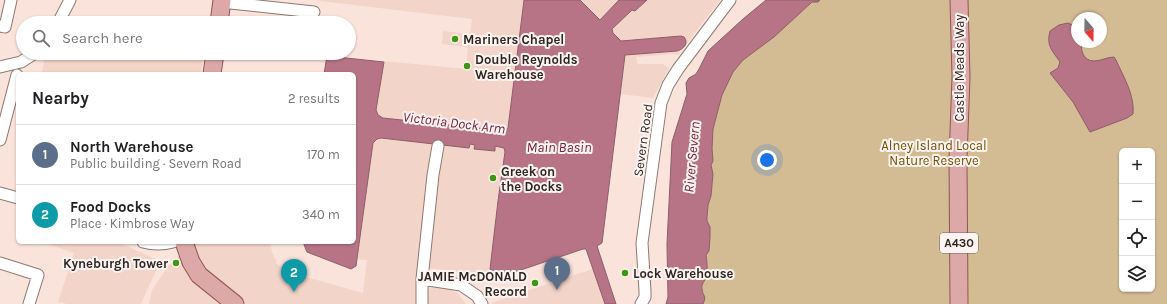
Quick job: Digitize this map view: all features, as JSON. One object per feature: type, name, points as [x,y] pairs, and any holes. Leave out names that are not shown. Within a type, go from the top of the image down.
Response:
[{"type":"main road","name":"Castle Meads Way","points":[[959,0],[961,78],[958,159],[959,304]]},
{"type":"main road","points":[[220,16],[221,1]]},
{"type":"main road","points":[[212,72],[214,60]]},
{"type":"main road","points":[[185,244],[191,262],[199,275],[235,304]]},
{"type":"street","points":[[0,26],[5,27],[11,0]]},
{"type":"street","points":[[62,16],[70,0]]},
{"type":"street","name":"Severn Road","points":[[641,304],[645,291],[642,243],[661,103],[668,85],[678,69],[730,0]]},
{"type":"street","points":[[221,1],[314,12]]},
{"type":"street","points":[[0,67],[25,60]]},
{"type":"street","points":[[0,140],[3,112],[16,78]]},
{"type":"street","points":[[422,304],[422,279],[433,175],[438,146]]},
{"type":"street","points":[[0,193],[16,197]]},
{"type":"street","points":[[150,244],[165,244]]},
{"type":"street","points":[[0,262],[38,275],[29,304]]},
{"type":"street","points":[[422,279],[461,286],[477,296],[482,304]]},
{"type":"shaded area","points":[[312,0],[524,0],[508,128],[505,131],[501,131],[383,118],[378,115],[376,110],[384,61],[466,69],[468,47],[442,44],[443,31],[470,34],[472,19]]},
{"type":"shaded area","points":[[580,0],[720,0],[678,55],[636,57],[638,64],[663,64],[669,68],[653,98],[621,94],[625,55],[613,33]]},
{"type":"shaded area","points":[[44,60],[203,60],[201,72],[42,72]]},
{"type":"shaded area","points":[[381,138],[469,148],[470,144],[475,144],[474,149],[494,151],[495,146],[504,148],[505,152],[490,269],[486,275],[419,267],[416,289],[429,289],[437,286],[444,287],[457,293],[466,304],[246,304],[235,297],[204,268],[196,254],[194,244],[270,244],[277,264],[285,271],[363,293],[367,260],[356,259],[373,143],[377,139]]},
{"type":"shaded area","points":[[48,244],[122,244],[155,259],[159,265],[141,304],[67,304],[58,302],[74,253]]},
{"type":"shaded area","points":[[178,256],[183,256],[222,304],[149,304],[152,290],[167,268]]},
{"type":"shaded area","points":[[593,269],[605,304],[491,304],[494,302]]},
{"type":"green space","name":"Alney Island Local Nature Reserve","points":[[820,0],[1167,0],[1167,304],[703,304],[704,297],[702,287],[707,274],[706,255],[709,251],[707,217],[713,174],[711,165],[713,129],[722,95],[733,72],[743,60],[774,37],[812,2],[818,2]]},
{"type":"water","name":"Main Basin","points":[[524,0],[580,0],[600,20],[619,0],[647,0],[635,11],[632,10],[612,29],[613,33],[621,41],[684,37],[686,41],[685,46],[677,51],[625,55],[602,243],[597,246],[616,304],[605,304],[586,249],[503,276],[490,269],[505,152],[504,148],[495,146],[495,151],[474,149],[475,145],[470,144],[469,148],[381,138],[377,139],[373,143],[356,266],[351,269],[307,252],[304,244],[356,244],[356,72],[324,72],[326,60],[356,59],[384,62],[376,110],[378,115],[383,118],[505,131],[508,128]]},
{"type":"water","name":"River Severn","points":[[766,0],[820,0],[818,2],[812,2],[774,37],[743,60],[733,72],[722,95],[713,129],[713,161],[711,165],[713,174],[707,217],[710,227],[710,237],[709,251],[706,255],[707,274],[702,287],[702,292],[705,297],[704,301],[703,304],[666,304],[668,297],[667,244],[672,142],[687,94],[686,83],[689,78],[696,74],[708,51]]},
{"type":"water","points":[[1068,23],[1071,24],[1071,48],[1082,48],[1082,52],[1085,57],[1091,61],[1114,57],[1128,86],[1132,100],[1133,114],[1127,118],[1090,132],[1073,102],[1050,73],[1058,68],[1060,62],[1049,44],[1049,36],[1050,31],[1059,25]]},
{"type":"place","name":"Mariners Chapel","points":[[455,39]]},
{"type":"place","name":"Double Reynolds Warehouse","points":[[467,66]]},
{"type":"place","name":"Greek on the Docks","points":[[493,178]]},
{"type":"place","name":"Kyneburgh Tower","points":[[176,263]]},
{"type":"place","name":"Lock Warehouse","points":[[625,273]]},
{"type":"place","name":"JAMIE McDONALD Record","points":[[535,283]]},
{"type":"place","name":"North Warehouse","points":[[557,290]]},
{"type":"place","name":"Food Docks","points":[[294,292]]},
{"type":"water label","name":"Victoria Dock Arm","points":[[454,123]]}]
